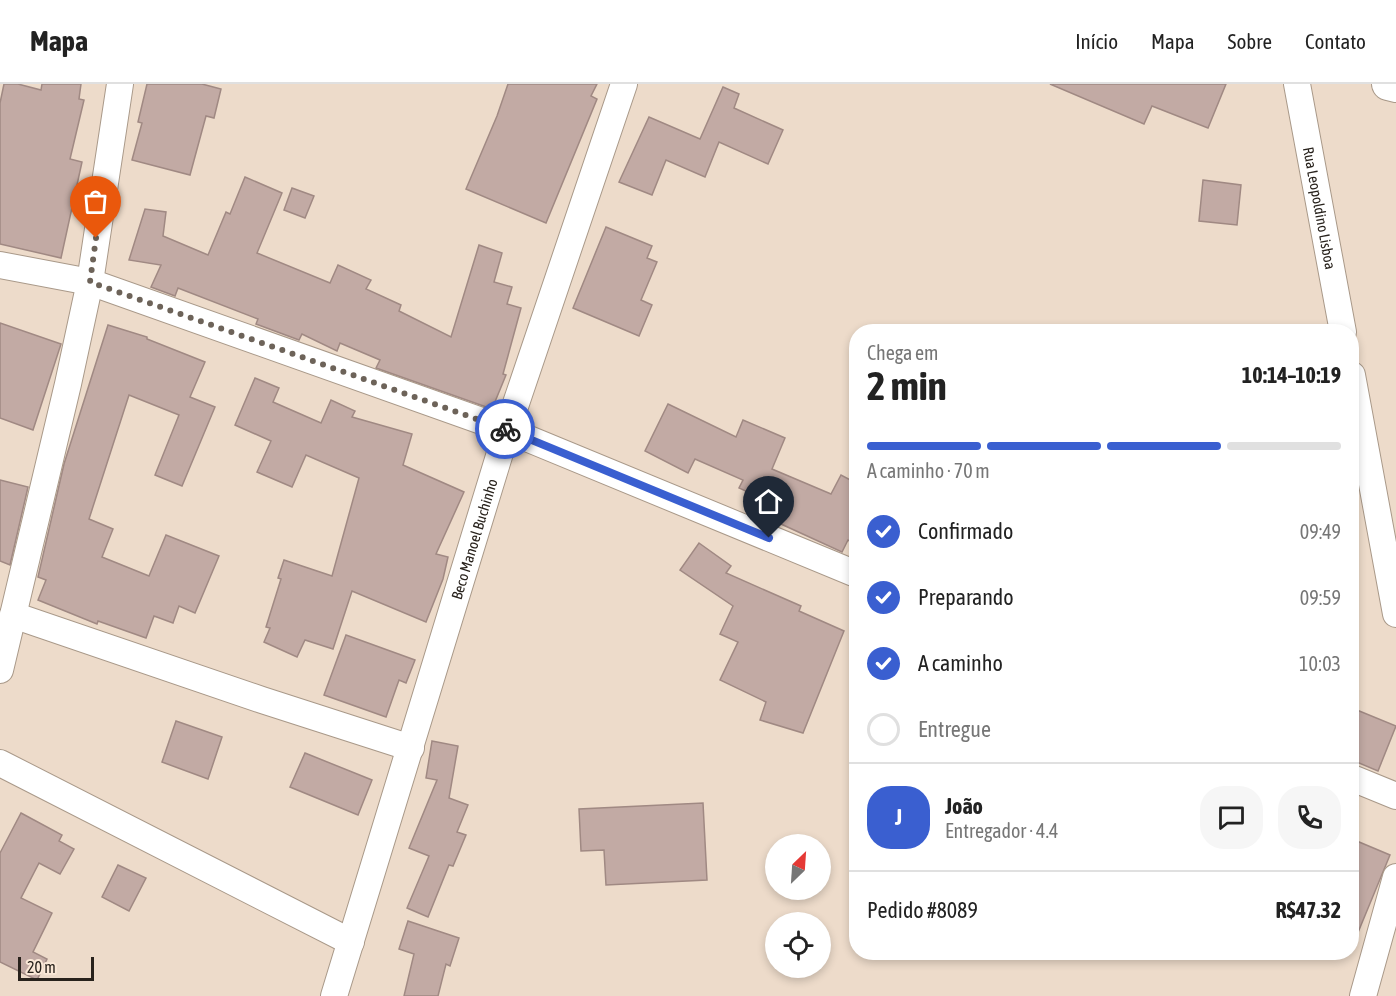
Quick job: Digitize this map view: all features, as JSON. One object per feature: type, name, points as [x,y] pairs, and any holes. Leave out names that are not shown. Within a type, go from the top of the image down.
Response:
[{"type":"street","points":[[0,670],[90,282],[120,84]]},
{"type":"street","name":"Beco Manoel Buchinho","points":[[334,996],[507,430],[624,84]]},
{"type":"street","name":"Rua Leopoldino Lisboa","points":[[1297,84],[1342,324]]},
{"type":"street","points":[[1388,84],[1396,86]]},
{"type":"street","points":[[0,264],[90,282],[507,430],[849,571]]},
{"type":"street","points":[[1359,413],[1396,614]]},
{"type":"street","points":[[13,615],[411,748]]},
{"type":"street","points":[[0,764],[351,942]]},
{"type":"street","points":[[1359,781],[1396,796]]},
{"type":"street","points":[[1363,996],[1396,877]]},
{"type":"building","points":[[4,84],[18,84],[41,90],[42,84],[81,84],[79,99],[84,100],[70,159],[82,162],[61,258],[0,244],[0,103]]},
{"type":"building","points":[[147,84],[202,84],[221,89],[214,118],[206,116],[190,175],[132,160],[142,123],[138,122]]},
{"type":"building","points":[[508,84],[597,84],[591,96],[597,99],[546,223],[466,189]]},
{"type":"building","points":[[1050,84],[1226,84],[1208,128],[1152,106],[1144,124]]},
{"type":"building","points":[[723,87],[739,94],[734,108],[783,130],[768,164],[719,142],[705,177],[666,160],[652,195],[619,182],[649,117],[700,139]]},
{"type":"building","points":[[245,177],[282,193],[257,253],[330,283],[338,265],[371,280],[366,289],[401,305],[399,311],[451,337],[479,245],[502,253],[494,282],[512,287],[507,304],[521,308],[503,374],[506,375],[492,409],[376,368],[380,360],[340,343],[337,351],[302,334],[299,340],[256,324],[258,319],[178,288],[175,296],[151,287],[161,265],[129,260],[145,209],[166,212],[163,236],[208,255],[226,212],[230,214]]},
{"type":"building","points":[[1203,180],[1241,185],[1237,225],[1199,221]]},
{"type":"building","points":[[292,188],[314,196],[305,218],[284,210]]},
{"type":"building","points":[[606,227],[652,246],[647,258],[657,262],[641,300],[652,305],[639,336],[573,308]]},
{"type":"building","points":[[0,323],[61,344],[33,430],[0,418]]},
{"type":"building","points":[[108,325],[147,337],[147,339],[205,362],[190,397],[215,407],[182,486],[155,475],[179,415],[129,395],[89,519],[113,529],[102,557],[149,576],[166,535],[219,556],[195,613],[179,606],[173,623],[154,616],[146,638],[98,621],[97,624],[38,600],[46,580],[38,577],[64,464]]},
{"type":"building","points":[[255,378],[279,388],[273,402],[321,423],[331,400],[355,411],[352,417],[412,434],[403,465],[464,492],[436,554],[448,557],[443,579],[426,622],[352,591],[333,649],[305,640],[297,657],[264,642],[270,628],[266,627],[281,579],[278,578],[284,560],[332,576],[359,478],[306,455],[292,487],[257,472],[271,441],[235,425]]},
{"type":"building","points":[[668,404],[736,437],[743,420],[785,438],[772,469],[831,494],[841,475],[849,479],[849,541],[842,552],[781,524],[787,510],[739,488],[743,480],[695,459],[688,473],[645,451]]},
{"type":"building","points":[[0,480],[28,487],[10,565],[0,561]]},
{"type":"building","points":[[699,543],[731,566],[726,573],[801,606],[799,611],[844,631],[803,733],[760,720],[766,702],[720,680],[738,642],[720,634],[733,606],[680,570]]},
{"type":"building","points":[[346,635],[415,660],[406,683],[399,680],[386,717],[324,695]]},
{"type":"building","points":[[1359,711],[1396,726],[1378,771],[1359,763]]},
{"type":"building","points":[[176,721],[222,737],[208,779],[162,762]]},
{"type":"building","points":[[432,741],[458,746],[449,798],[468,805],[457,832],[466,835],[453,866],[449,865],[428,917],[407,908],[429,856],[409,848],[437,780],[426,778]]},
{"type":"building","points":[[305,753],[372,780],[358,815],[290,787]]},
{"type":"building","points":[[703,803],[707,880],[606,885],[604,850],[581,851],[579,809]]},
{"type":"building","points":[[21,813],[62,835],[59,841],[74,849],[60,874],[39,863],[21,898],[52,913],[33,952],[47,959],[37,980],[0,962],[0,853]]},
{"type":"building","points":[[1359,842],[1390,855],[1359,930]]},
{"type":"building","points":[[118,865],[146,878],[129,911],[102,897]]},
{"type":"building","points":[[408,921],[459,938],[450,966],[446,964],[438,996],[404,996],[414,954],[399,949]]},
{"type":"way so far","points":[[96,238],[90,282],[505,429]]},
{"type":"route","points":[[505,429],[769,538]]}]
